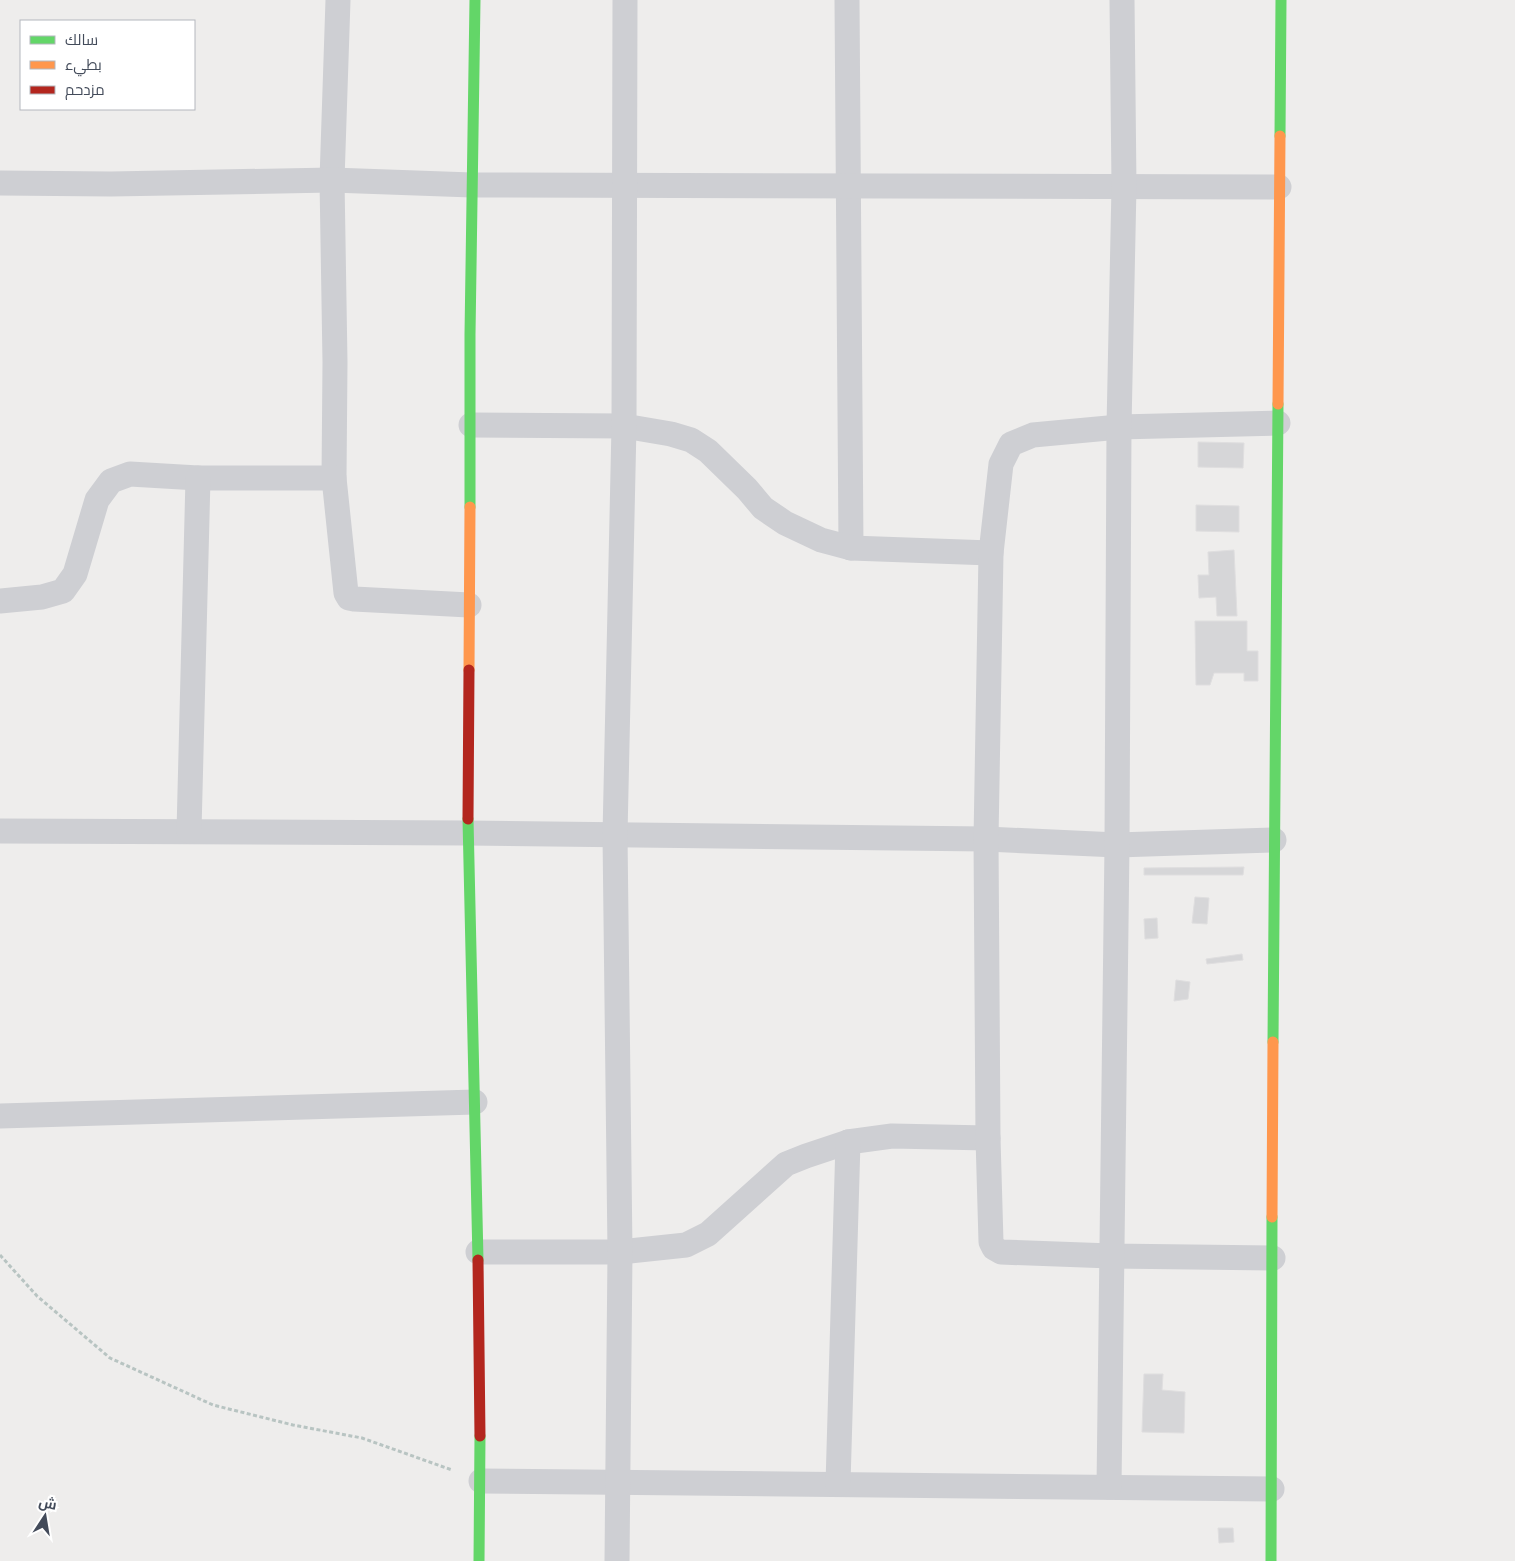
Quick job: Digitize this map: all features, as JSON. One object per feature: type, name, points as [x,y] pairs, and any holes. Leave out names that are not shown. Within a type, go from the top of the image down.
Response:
[{"type":"street","points":[[338,0],[332,180],[335,362],[334,478],[346,593],[349,598],[354,599],[469,605]]},
{"type":"street","points":[[476,0],[470,335],[468,833],[478,1252],[481,1481],[479,1561]]},
{"type":"street","points":[[617,1561],[620,1252],[615,835],[624,426],[626,0]]},
{"type":"street","points":[[847,0],[851,548]]},
{"type":"street","points":[[1109,1487],[1117,845],[1119,427],[1124,186],[1122,0]]},
{"type":"street","points":[[1271,1561],[1274,840],[1281,0]]},
{"type":"street","points":[[0,183],[111,184],[332,180],[472,185],[1279,187]]},
{"type":"street","points":[[1273,1258],[1111,1256],[1001,1252],[994,1248],[991,1242],[988,1138],[986,839],[991,554],[1001,464],[1011,444],[1033,435],[1119,427],[1278,423]]},
{"type":"street","points":[[471,425],[624,426],[671,434],[691,440],[708,451],[747,489],[763,508],[778,518],[821,540],[851,548],[991,554]]},
{"type":"street","points":[[0,601],[42,597],[63,591],[75,574],[97,500],[111,481],[130,474],[198,478],[334,478]]},
{"type":"street","points":[[189,831],[198,478]]},
{"type":"street","points":[[0,831],[468,833],[986,839],[1117,845],[1274,840]]},
{"type":"street","points":[[0,1116],[475,1102]]},
{"type":"street","points":[[478,1252],[620,1252],[686,1245],[708,1234],[786,1164],[806,1156],[848,1142],[892,1136],[988,1138]]},
{"type":"street","points":[[838,1484],[848,1142]]},
{"type":"street","points":[[481,1481],[1272,1489]]},
{"type":"path","points":[[0,1255],[37,1296],[110,1358],[213,1405],[293,1425],[362,1438],[481,1481]]},
{"type":"building","points":[[1198,442],[1244,443],[1243,468],[1198,467]]},
{"type":"building","points":[[1196,505],[1239,506],[1239,532],[1196,531]]},
{"type":"building","points":[[1234,550],[1237,616],[1217,616],[1216,597],[1199,598],[1198,575],[1209,575],[1208,552]]},
{"type":"building","points":[[1195,621],[1247,621],[1247,651],[1258,651],[1258,681],[1244,681],[1244,673],[1214,673],[1210,685],[1196,685]]},
{"type":"building","points":[[1244,867],[1243,875],[1144,875],[1144,868]]},
{"type":"building","points":[[1195,897],[1209,898],[1207,924],[1192,923]]},
{"type":"building","points":[[1157,918],[1158,938],[1145,939],[1144,919]]},
{"type":"building","points":[[1242,954],[1243,960],[1207,964],[1206,959]]},
{"type":"building","points":[[1176,980],[1190,982],[1188,999],[1174,1001]]},
{"type":"building","points":[[1144,1374],[1163,1374],[1162,1390],[1185,1392],[1184,1433],[1142,1432]]},
{"type":"building","points":[[1218,1528],[1233,1528],[1234,1542],[1219,1543]]},
{"type":"traffic: fast","points":[[470,507],[470,335],[475,0]]},
{"type":"traffic: fast","points":[[1280,136],[1281,0]]},
{"type":"traffic: fast","points":[[1273,1042],[1278,404]]},
{"type":"traffic: fast","points":[[468,819],[478,1260]]},
{"type":"traffic: fast","points":[[1271,1561],[1272,1217]]},
{"type":"traffic: fast","points":[[479,1561],[480,1436]]},
{"type":"traffic: slow","points":[[1278,404],[1280,136]]},
{"type":"traffic: slow","points":[[469,670],[470,507]]},
{"type":"traffic: slow","points":[[1272,1217],[1273,1042]]},
{"type":"traffic: jam","points":[[468,819],[469,670]]},
{"type":"traffic: jam","points":[[478,1260],[480,1436]]}]
